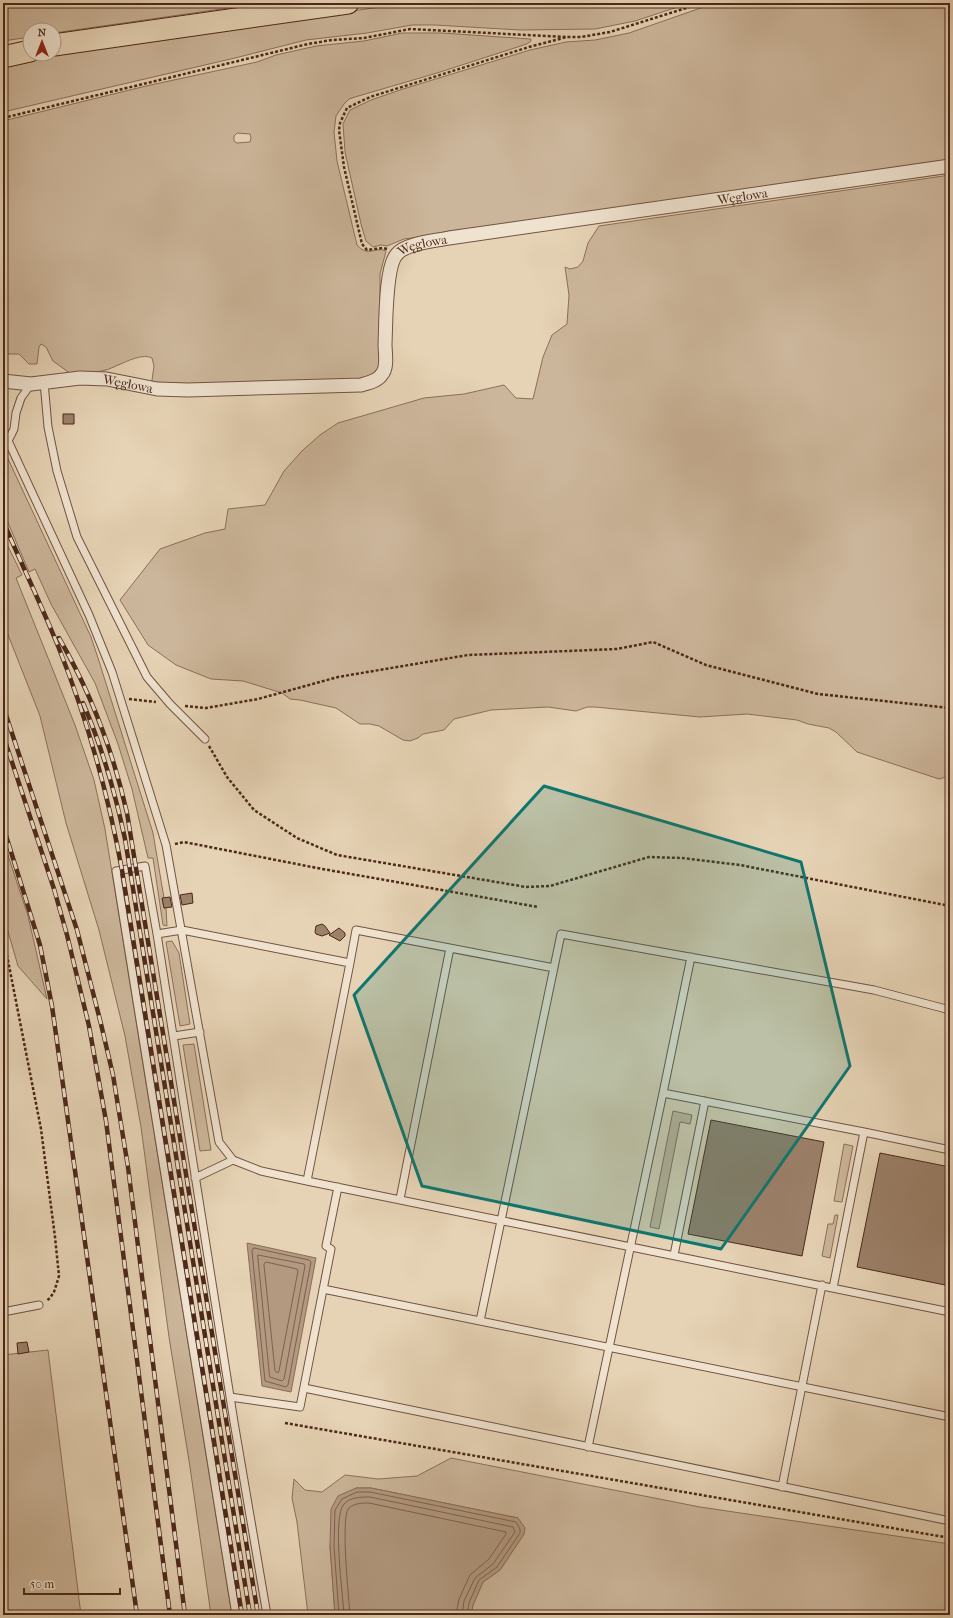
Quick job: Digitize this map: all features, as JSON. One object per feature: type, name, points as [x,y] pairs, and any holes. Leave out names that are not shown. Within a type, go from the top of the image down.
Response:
[{"type":"main road","points":[[62,45],[348,3]]},
{"type":"main road","points":[[3,51],[22,49]]},
{"type":"main road","points":[[3,56],[22,52]]},
{"type":"street","name":"Węglowa","points":[[3,381],[38,383],[80,378],[107,379],[157,389],[188,390],[361,385],[379,378],[383,373],[390,269],[396,254],[406,248],[449,238],[950,166]]},
{"type":"lane","points":[[8,441],[14,429],[16,413],[22,398],[38,383]]},
{"type":"lane","points":[[38,383],[57,471],[76,537],[147,677],[170,704],[205,739]]},
{"type":"lane","points":[[3,430],[90,615],[121,698],[166,845],[219,1142],[233,1160],[261,1171],[950,1312]]},
{"type":"lane","points":[[236,1615],[116,871],[145,866],[174,1036],[230,1397],[267,1615]]},
{"type":"lane","points":[[157,934],[182,930],[350,963]]},
{"type":"lane","points":[[307,1180],[356,930],[554,968]]},
{"type":"lane","points":[[480,1321],[562,934],[874,990],[950,1010]]},
{"type":"lane","points":[[400,1199],[450,948]]},
{"type":"lane","points":[[588,1447],[691,957]]},
{"type":"lane","points":[[174,1036],[200,1032]]},
{"type":"lane","points":[[663,1093],[950,1148]]},
{"type":"lane","points":[[674,1255],[704,1101]]},
{"type":"lane","points":[[833,1288],[864,1132]]},
{"type":"lane","points":[[195,1178],[233,1160]]},
{"type":"lane","points":[[230,1397],[300,1407],[331,1249],[326,1246],[338,1187]]},
{"type":"lane","points":[[782,1487],[822,1285]]},
{"type":"lane","points":[[323,1289],[950,1417]]},
{"type":"lane","points":[[3,1312],[39,1305]]},
{"type":"lane","points":[[304,1388],[950,1521]]},
{"type":"path","points":[[3,118],[308,44],[332,40],[364,38],[410,29],[581,37],[610,32],[702,3]]},
{"type":"path","points":[[396,254],[383,248],[367,250],[362,244],[341,152],[339,130],[340,123],[347,108],[370,97],[403,86],[567,37]]},
{"type":"path","points":[[121,698],[206,708],[258,699],[338,677],[468,655],[617,649],[653,642],[706,665],[818,694],[950,708]]},
{"type":"path","points":[[205,739],[227,777],[254,810],[297,838],[337,855],[526,887],[550,886],[649,857],[682,858],[740,865],[950,906]]},
{"type":"path","points":[[166,845],[184,842],[318,868],[538,907]]},
{"type":"path","points":[[3,935],[41,1129],[55,1237],[58,1276],[54,1292],[50,1298],[39,1305]]},
{"type":"path","points":[[285,1424],[950,1538]]},
{"type":"highlighted area","points":[[544,786],[801,862],[850,1066],[721,1249],[422,1186],[354,995]]},
{"type":"shaded area","points":[[3,3],[263,3],[62,32],[62,22],[22,22],[22,38],[3,41]]},
{"type":"shaded area","points":[[407,3],[690,3],[635,21],[595,29],[520,30],[412,25],[367,33],[306,40],[3,112],[3,68],[28,62],[62,62],[62,54]]},
{"type":"shaded area","points":[[715,3],[950,3],[950,163],[489,227],[449,231],[404,239],[387,246],[381,245],[373,247],[366,241],[345,152],[343,124],[350,110],[371,100],[403,89],[530,50],[566,42],[595,40],[629,33]]},
{"type":"shaded area","points":[[402,33],[442,33],[531,39],[531,41],[527,44],[349,99],[336,116],[334,132],[337,161],[357,245],[365,251],[386,251],[380,274],[380,362],[374,374],[362,379],[205,384],[155,384],[152,380],[154,366],[152,358],[147,357],[129,360],[102,371],[71,374],[53,361],[46,347],[41,344],[39,347],[37,364],[29,364],[19,354],[3,354],[3,121],[146,86],[257,62],[276,55],[316,46],[364,41]],"holes":[[[237,133],[250,134],[250,142],[237,143],[234,141],[234,136]]]},
{"type":"shaded area","points":[[950,175],[950,776],[939,779],[857,752],[836,732],[829,728],[808,724],[797,720],[747,714],[700,717],[595,707],[587,707],[576,711],[548,707],[491,710],[454,719],[444,730],[423,734],[410,741],[403,740],[379,726],[360,724],[336,708],[290,699],[282,693],[243,681],[211,679],[176,665],[148,645],[120,600],[160,549],[205,533],[225,529],[228,509],[265,505],[284,471],[302,451],[320,435],[338,423],[424,398],[464,394],[504,385],[516,398],[533,399],[543,357],[552,335],[567,324],[569,295],[565,267],[570,269],[578,267],[583,261],[588,243],[599,226]]},
{"type":"shaded area","points":[[3,448],[91,637],[153,833],[164,898],[162,899],[164,908],[166,908],[167,926],[163,925],[153,858],[148,858],[132,789],[118,744],[95,683],[51,604],[35,569],[29,572],[3,511]]},
{"type":"shaded area","points":[[3,536],[22,575],[16,578],[75,725],[94,780],[105,829],[232,1615],[211,1615],[190,1467],[169,1337],[141,1127],[125,1036],[99,930],[66,823],[40,716],[3,622]]},
{"type":"shaded area","points":[[3,840],[28,916],[47,999],[18,966],[3,914]]},
{"type":"shaded area","points":[[172,941],[179,953],[190,1024],[180,1026],[166,942]]},
{"type":"shaded area","points":[[194,1044],[211,1150],[200,1151],[183,1045]]},
{"type":"shaded area","points":[[673,1111],[692,1115],[690,1124],[680,1122],[659,1229],[650,1227]]},
{"type":"shaded area","points":[[844,1144],[853,1146],[842,1202],[834,1201]]},
{"type":"shaded area","points":[[835,1215],[838,1215],[830,1258],[822,1256],[828,1224],[833,1224]]},
{"type":"shaded area","points":[[48,1350],[81,1615],[3,1615],[3,1355]]},
{"type":"shaded area","points":[[451,1458],[700,1507],[950,1544],[950,1615],[471,1615],[473,1605],[483,1582],[500,1570],[524,1534],[518,1518],[371,1488],[356,1488],[330,1546],[335,1615],[308,1615],[297,1522],[292,1498],[294,1479],[305,1490],[322,1492],[345,1475],[378,1479],[417,1476]]},
{"type":"water","points":[[247,1243],[316,1258],[291,1392],[262,1386]]},
{"type":"water","points":[[356,1488],[371,1488],[518,1518],[525,1528],[524,1534],[500,1570],[483,1582],[473,1605],[471,1615],[335,1615],[330,1546],[331,1509],[338,1496]]},
{"type":"building","points":[[63,414],[74,414],[74,424],[63,424]]},
{"type":"building","points":[[192,893],[193,903],[182,905],[180,895]]},
{"type":"building","points":[[170,897],[172,907],[164,908],[162,898]]},
{"type":"building","points":[[322,924],[330,933],[322,936],[316,934],[316,926]]},
{"type":"building","points":[[339,928],[345,933],[345,936],[340,941],[329,935]]},
{"type":"building","points":[[711,1120],[824,1142],[802,1256],[688,1234]]},
{"type":"building","points":[[880,1153],[950,1167],[950,1286],[857,1267]]},
{"type":"building","points":[[27,1342],[29,1352],[18,1354],[17,1343]]},
{"type":"railway","points":[[3,521],[69,673],[96,756],[110,813],[122,870],[242,1615]]},
{"type":"railway","points":[[59,638],[71,659],[100,723],[115,767],[127,813],[258,1615]]},
{"type":"railway","points":[[83,703],[107,770],[125,839],[250,1615]]},
{"type":"railway","points":[[3,706],[77,930],[113,1075],[128,1167],[185,1615]]},
{"type":"railway","points":[[3,735],[54,889],[67,935],[89,1026],[106,1121],[170,1615]]},
{"type":"railway","points":[[3,826],[40,945],[52,1006],[137,1615]]}]
